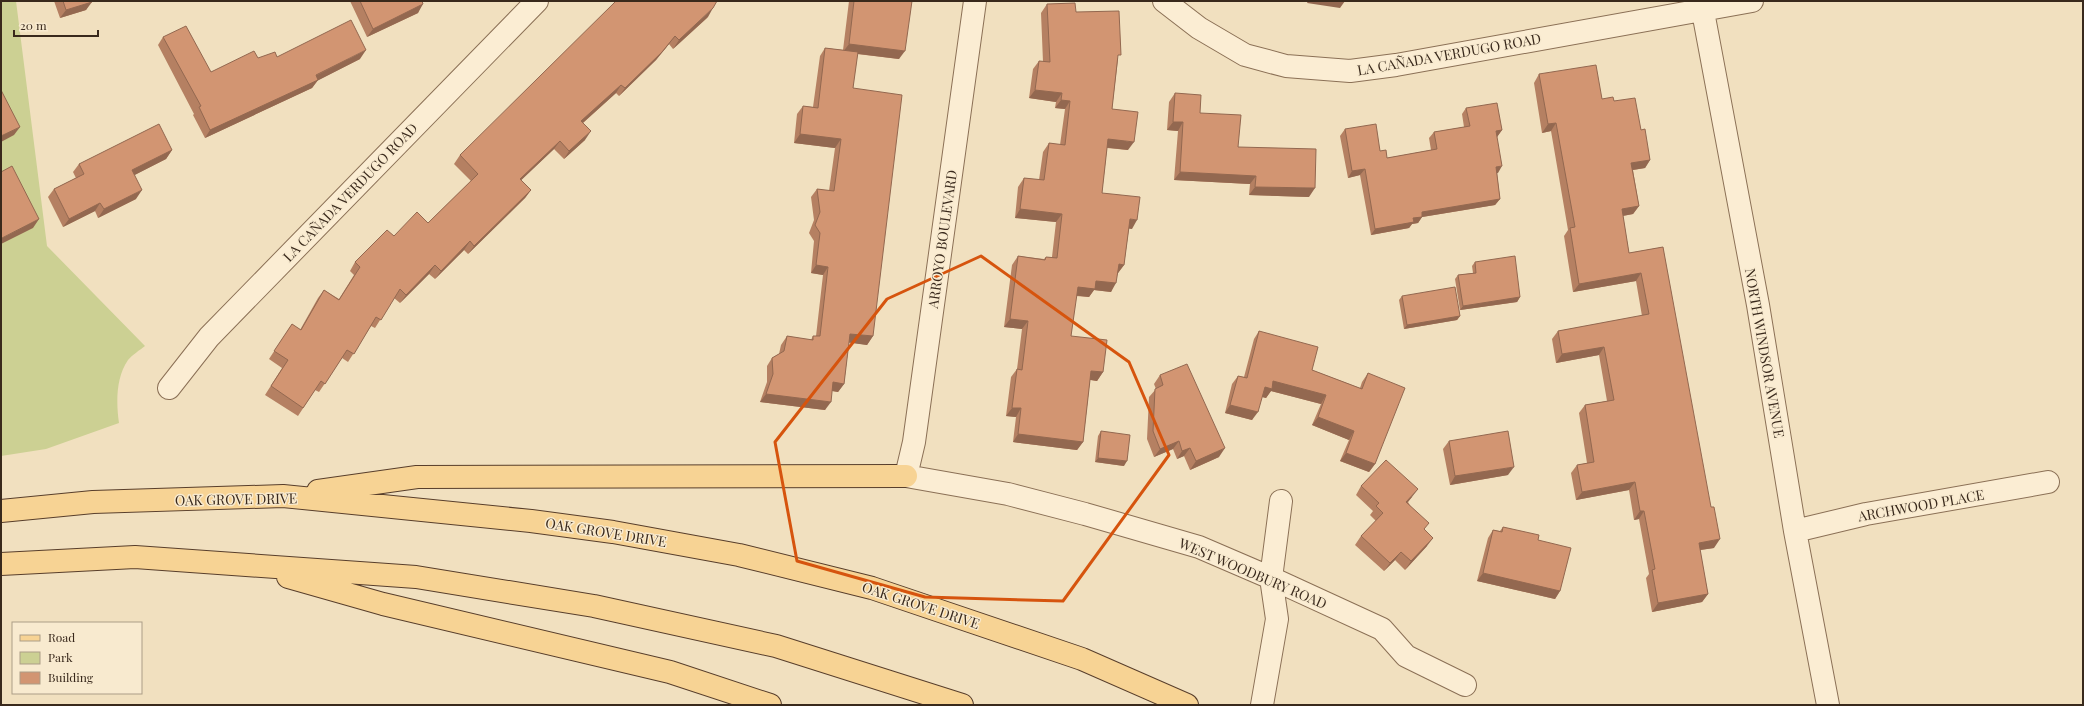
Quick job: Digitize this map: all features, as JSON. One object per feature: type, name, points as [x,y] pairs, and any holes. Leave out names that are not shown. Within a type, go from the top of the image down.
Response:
[{"type":"main road","points":[[283,496],[418,477],[906,476]]},
{"type":"main road","name":"OAK GROVE DRIVE","points":[[1,511],[93,502],[283,496],[531,521],[613,532],[739,555],[879,590],[1082,659],[1187,705]]},
{"type":"main road","points":[[1,564],[135,557],[416,577],[594,606],[776,646],[962,705]]},
{"type":"main road","points":[[244,565],[382,604],[670,672],[770,705]]},
{"type":"street","name":"ARROYO BOULEVARD","points":[[906,476],[914,442],[975,1]]},
{"type":"street","name":"LA CAÑADA VERDUGO ROAD","points":[[1164,1],[1199,28],[1245,55],[1286,66],[1350,71],[1412,62],[1701,5],[1752,1]]},
{"type":"street","name":"LA CAÑADA VERDUGO ROAD","points":[[169,388],[208,337],[531,3]]},
{"type":"street","name":"NORTH WINDSOR AVENUE","points":[[1701,5],[1758,305],[1795,530],[1828,705]]},
{"type":"street","name":"WEST WOODBURY ROAD","points":[[906,476],[1008,494],[1085,514],[1199,547],[1382,629],[1406,656],[1464,685]]},
{"type":"street","name":"ARCHWOOD PLACE","points":[[1795,530],[1866,514],[2048,482]]},
{"type":"street","points":[[1263,702],[1277,619],[1271,578],[1281,501]]},
{"type":"highlighted area","points":[[981,256],[1129,362],[1169,455],[1063,601],[925,597],[797,561],[775,442],[887,299]]},
{"type":"green space","points":[[1,1],[16,1],[47,246],[145,346],[128,360],[121,374],[117,399],[119,423],[46,449],[1,456]]},
{"type":"building","points":[[63,1],[91,1],[92,2],[66,10]]},
{"type":"building","points":[[360,1],[422,1],[423,4],[373,29]]},
{"type":"building","points":[[616,1],[717,1],[713,8],[679,40],[675,36],[662,52],[625,88],[621,85],[581,121],[591,131],[569,151],[560,141],[520,179],[531,190],[474,246],[470,241],[441,271],[435,265],[406,295],[400,289],[381,320],[376,317],[354,354],[347,350],[325,384],[321,381],[303,408],[271,386],[288,360],[274,351],[292,324],[301,330],[324,290],[339,300],[360,267],[355,262],[387,230],[394,236],[417,212],[428,223],[478,174],[460,155]]},
{"type":"building","points":[[854,1],[912,1],[905,51],[849,44]]},
{"type":"building","points":[[1075,3],[1076,12],[1119,11],[1121,55],[1118,55],[1112,109],[1138,112],[1134,142],[1108,139],[1102,193],[1140,197],[1137,220],[1130,219],[1124,265],[1119,264],[1116,283],[1096,281],[1095,289],[1078,287],[1071,336],[1107,340],[1103,372],[1091,371],[1083,442],[1018,434],[1021,408],[1012,408],[1017,369],[1022,370],[1028,321],[1010,319],[1018,256],[1045,260],[1046,257],[1057,258],[1062,214],[1020,209],[1024,178],[1044,180],[1049,143],[1065,145],[1070,101],[1061,100],[1062,93],[1035,90],[1039,61],[1050,62],[1047,4]]},
{"type":"building","points":[[351,20],[366,50],[316,75],[318,80],[210,130],[199,107],[201,106],[163,37],[186,26],[211,72],[254,51],[258,58],[275,52],[277,57]]},
{"type":"building","points":[[825,48],[858,52],[853,88],[902,95],[873,336],[850,334],[844,384],[833,382],[831,402],[766,394],[773,374],[772,358],[784,351],[787,336],[813,340],[813,336],[820,336],[828,267],[816,265],[820,233],[815,225],[820,212],[817,189],[834,191],[841,139],[800,134],[803,106],[818,108]]},
{"type":"building","points":[[1596,65],[1602,99],[1613,97],[1614,101],[1635,98],[1641,130],[1645,129],[1650,160],[1631,163],[1639,206],[1622,209],[1629,253],[1663,247],[1711,507],[1714,507],[1720,539],[1699,543],[1708,594],[1658,603],[1652,570],[1655,569],[1644,511],[1640,511],[1635,482],[1582,492],[1577,465],[1594,462],[1585,405],[1614,400],[1604,347],[1562,354],[1558,331],[1649,314],[1641,273],[1579,284],[1570,228],[1575,227],[1556,123],[1548,124],[1539,74]]},
{"type":"building","points":[[1,90],[20,127],[1,136]]},
{"type":"building","points":[[1175,93],[1201,95],[1200,113],[1241,115],[1238,147],[1316,149],[1315,188],[1255,187],[1256,176],[1180,172],[1183,122],[1173,122]]},
{"type":"building","points":[[1497,103],[1502,130],[1496,131],[1502,166],[1496,167],[1500,199],[1422,212],[1422,217],[1413,218],[1414,222],[1375,229],[1365,169],[1352,171],[1345,129],[1376,124],[1380,151],[1386,150],[1387,158],[1437,149],[1434,132],[1470,126],[1466,108]]},
{"type":"building","points":[[159,124],[172,150],[132,170],[142,190],[104,209],[100,203],[69,219],[54,189],[84,174],[79,164]]},
{"type":"building","points":[[12,166],[39,219],[2,238],[1,172]]},
{"type":"building","points":[[1515,256],[1520,297],[1463,306],[1458,275],[1476,273],[1475,262]]},
{"type":"building","points":[[1455,287],[1460,316],[1407,325],[1402,296]]},
{"type":"building","points":[[1259,331],[1318,347],[1312,370],[1362,389],[1368,373],[1405,388],[1375,464],[1346,453],[1354,431],[1318,417],[1326,395],[1273,381],[1272,389],[1265,387],[1258,412],[1230,405],[1238,376],[1247,378]]},
{"type":"building","points":[[1187,364],[1225,448],[1196,461],[1190,448],[1182,451],[1179,441],[1160,449],[1153,431],[1155,389],[1163,385],[1160,375]]},
{"type":"building","points":[[1101,431],[1130,435],[1127,461],[1098,458]]},
{"type":"building","points":[[1508,431],[1514,467],[1455,476],[1449,441]]},
{"type":"building","points":[[1386,460],[1418,489],[1406,502],[1429,523],[1424,529],[1433,538],[1411,561],[1401,552],[1390,563],[1361,536],[1383,513],[1376,506],[1379,503],[1361,486]]},
{"type":"building","points":[[1503,527],[1539,535],[1538,540],[1571,548],[1560,591],[1483,573],[1493,530],[1502,532]]}]
